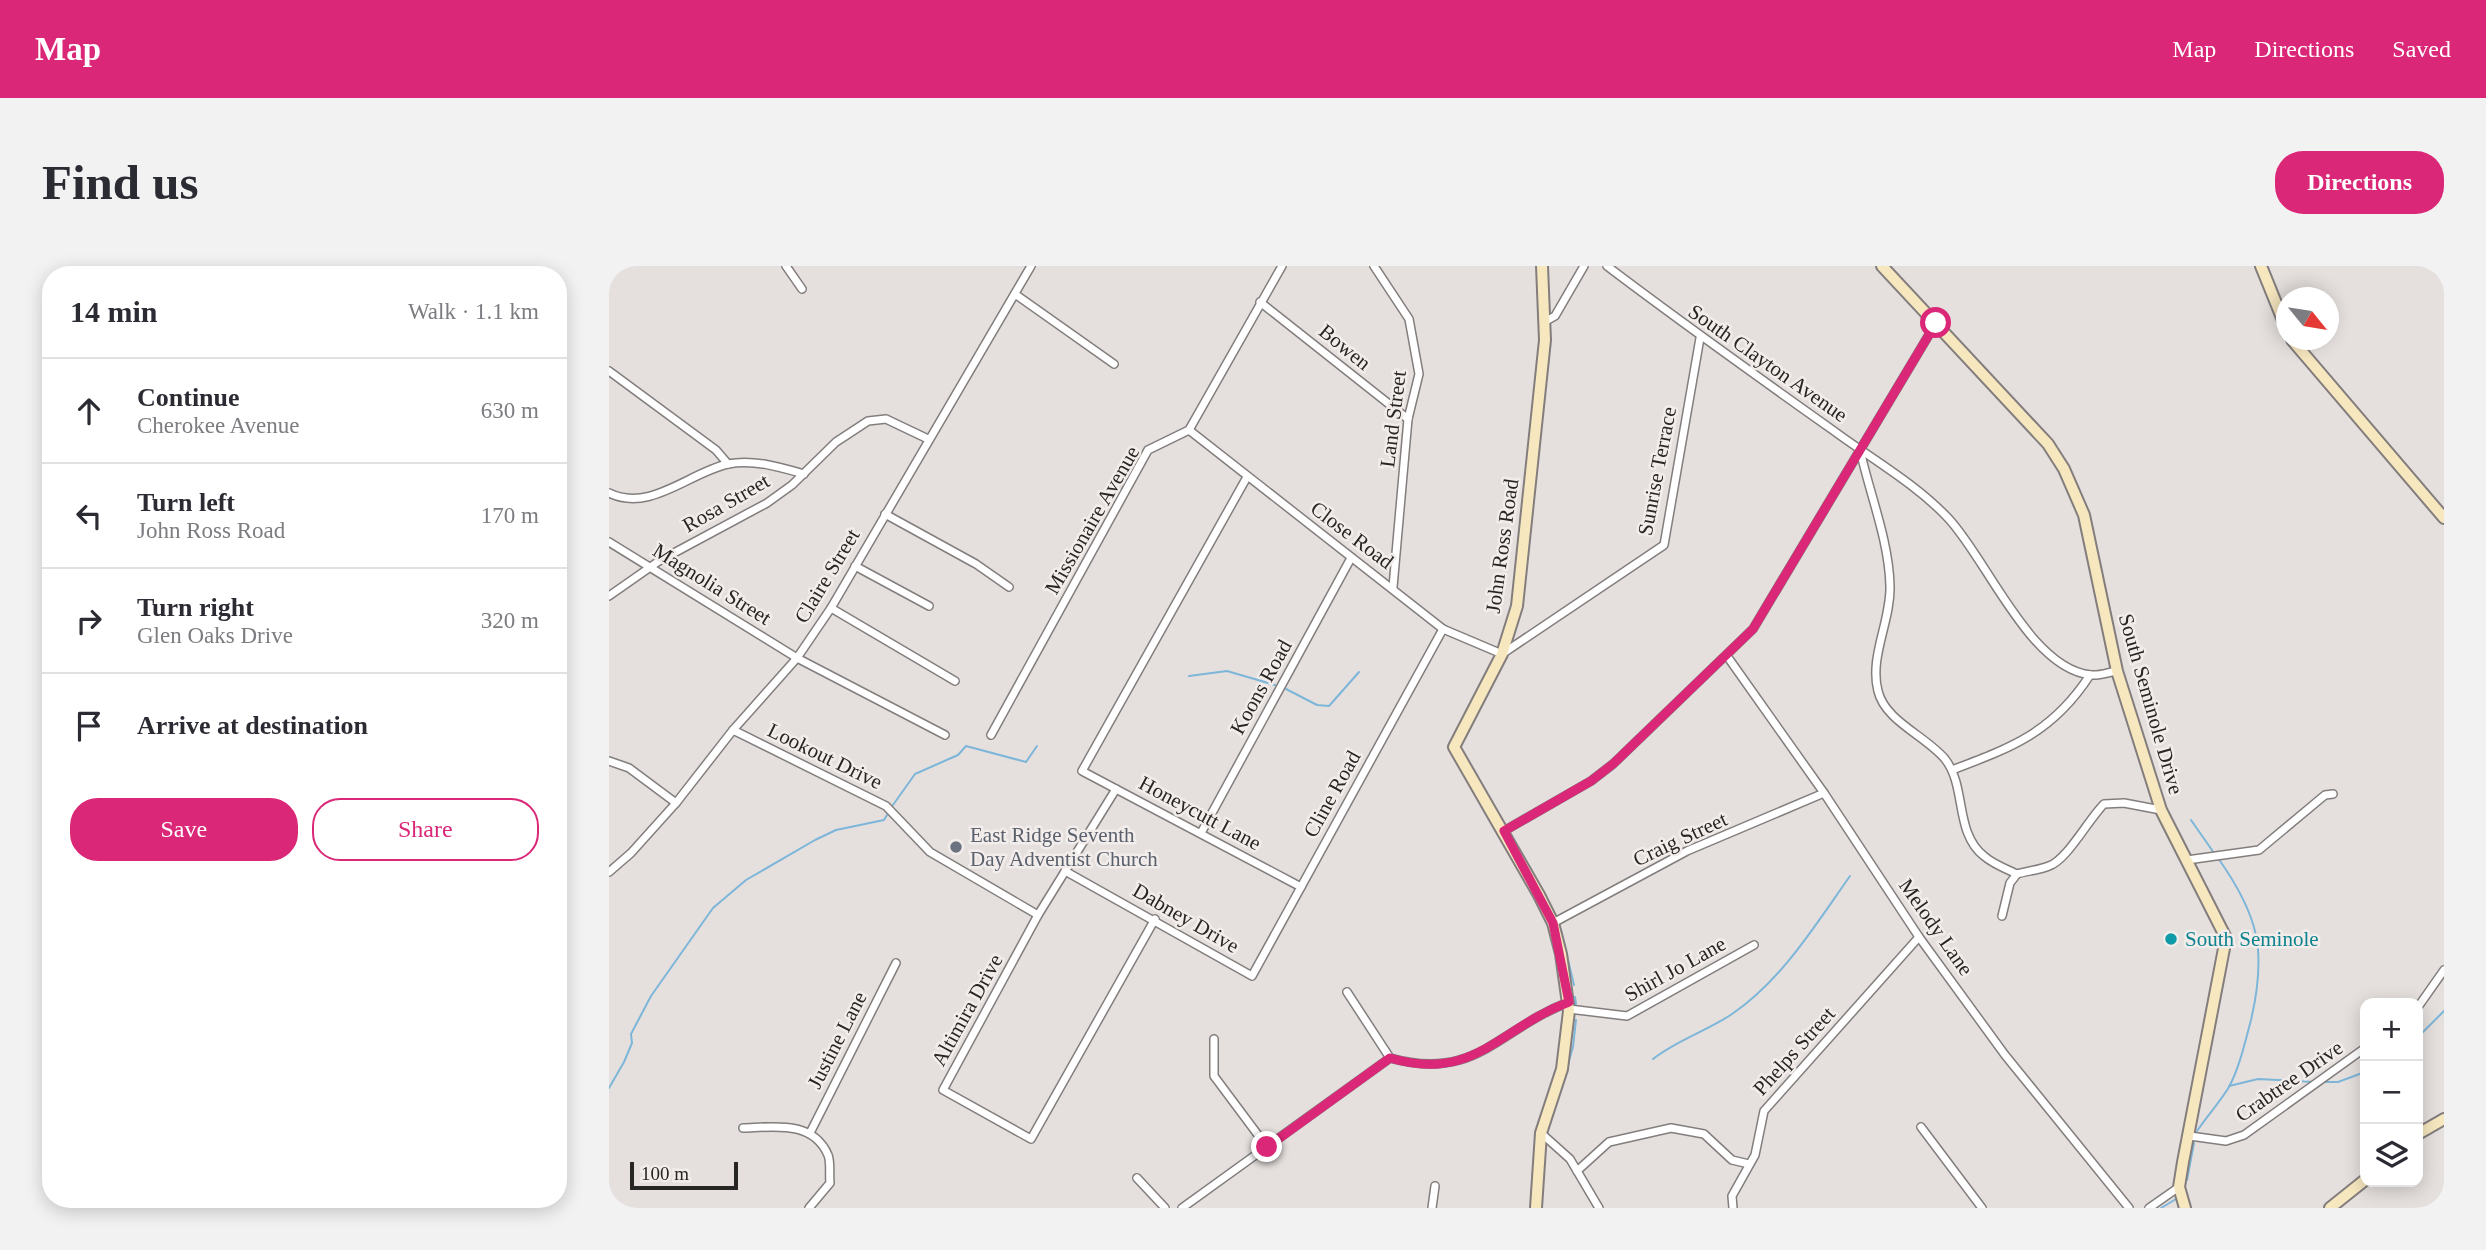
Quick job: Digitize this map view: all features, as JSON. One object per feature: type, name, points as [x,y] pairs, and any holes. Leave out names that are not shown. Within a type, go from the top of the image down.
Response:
[{"type":"street","points":[[786,266],[802,289]]},
{"type":"street","name":"Claire Street","points":[[609,872],[631,853],[676,803],[733,730],[797,658],[831,608],[1031,266]]},
{"type":"street","points":[[1189,430],[1282,266]]},
{"type":"street","name":"Land Street","points":[[1374,266],[1409,319],[1419,374],[1408,419],[1393,587]]},
{"type":"street","name":"John Ross Road","points":[[1536,1208],[1541,1133],[1562,1069],[1569,1006],[1553,923],[1504,831],[1454,747],[1502,654],[1517,606],[1546,321],[1542,266]]},
{"type":"street","points":[[1546,321],[1555,316],[1584,266]]},
{"type":"street","name":"South Clayton Avenue","points":[[1607,266],[1700,338],[1921,493],[1948,518],[2040,646],[2073,670],[2091,675]]},
{"type":"street","name":"South Seminole Drive","points":[[1882,266],[2048,444],[2064,468],[2084,515],[2117,671],[2161,810],[2226,938],[2179,1186],[2185,1208]]},
{"type":"street","points":[[2261,266],[2276,303]]},
{"type":"street","points":[[1016,294],[1114,364]]},
{"type":"street","name":"Bowen","points":[[1260,302],[1408,419]]},
{"type":"street","points":[[1504,831],[1591,781],[1613,764],[1727,656],[1765,611],[1936,323]]},
{"type":"street","name":"Sunrise Terrace","points":[[1502,654],[1664,545],[1700,338]]},
{"type":"street","points":[[2301,350],[2444,518]]},
{"type":"street","points":[[609,371],[716,450],[728,464]]},
{"type":"street","name":"Rosa Street","points":[[609,596],[651,566],[767,503],[804,474],[852,429],[878,418],[901,425],[928,439]]},
{"type":"street","name":"Close Road","points":[[1189,430],[1351,558],[1393,587],[1443,629],[1502,654]]},
{"type":"street","name":"Missionaire Avenue","points":[[991,735],[1149,450],[1189,430]]},
{"type":"street","points":[[1860,450],[1890,583],[1890,610],[1875,677],[1880,698],[1904,723],[1931,744],[1952,770],[1967,834],[1984,857],[2017,874]]},
{"type":"street","points":[[609,493],[637,498],[677,486],[728,464],[764,464],[804,474]]},
{"type":"street","name":"Honeycutt Lane","points":[[1247,477],[1082,771],[1301,887]]},
{"type":"street","points":[[885,514],[977,564],[1009,587]]},
{"type":"street","name":"Magnolia Street","points":[[609,542],[797,658],[945,735]]},
{"type":"street","name":"Koons Road","points":[[1201,833],[1351,558]]},
{"type":"street","points":[[855,566],[929,606]]},
{"type":"street","points":[[831,608],[955,681]]},
{"type":"street","name":"Cline Road","points":[[1252,976],[1443,629]]},
{"type":"street","name":"Melody Lane","points":[[1727,656],[1824,793],[1919,937],[2005,1055],[2129,1208]]},
{"type":"street","points":[[1952,770],[2006,750],[2035,734],[2074,700],[2091,675],[2117,671]]},
{"type":"street","name":"Lookout Drive","points":[[733,730],[886,806],[930,852],[1038,915]]},
{"type":"street","points":[[609,761],[629,768],[676,803]]},
{"type":"street","name":"Altimira Drive","points":[[1116,789],[1038,915],[943,1090],[1031,1139],[1155,919]]},
{"type":"street","name":"Craig Street","points":[[1553,923],[1687,851],[1824,793]]},
{"type":"street","points":[[2187,860],[2259,850],[2325,795],[2333,794]]},
{"type":"street","points":[[2002,916],[2010,883],[2017,874],[2050,866],[2062,858],[2086,822],[2104,804],[2124,803],[2161,810]]},
{"type":"street","name":"Dabney Drive","points":[[1065,871],[1155,919],[1252,976]]},
{"type":"street","name":"Phelps Street","points":[[1733,1208],[1732,1196],[1755,1155],[1764,1111],[1919,937]]},
{"type":"street","name":"Shirl Jo Lane","points":[[1569,1006],[1627,1016],[1754,945]]},
{"type":"street","name":"Justine Lane","points":[[810,1133],[896,963]]},
{"type":"street","points":[[2423,1000],[2444,970]]},
{"type":"street","points":[[1347,992],[1390,1058]]},
{"type":"street","points":[[1182,1208],[1390,1058],[1437,1065],[1469,1059],[1569,1006]]},
{"type":"street","points":[[1214,1039],[1215,1076],[1267,1147]]},
{"type":"street","name":"Crabtree Drive","points":[[2190,1136],[2226,1141],[2244,1136],[2360,1052]]},
{"type":"street","points":[[2423,1131],[2444,1119]]},
{"type":"street","points":[[743,1128],[793,1126],[810,1133],[828,1155],[830,1183],[809,1208]]},
{"type":"street","points":[[1921,1127],[1982,1208]]},
{"type":"street","points":[[1577,1171],[1609,1142],[1671,1128],[1704,1134],[1732,1160],[1749,1164]]},
{"type":"street","points":[[1541,1133],[1570,1159],[1599,1208]]},
{"type":"street","points":[[1137,1178],[1165,1208]]},
{"type":"street","points":[[2330,1208],[2360,1185]]},
{"type":"street","points":[[1432,1208],[1435,1186]]},
{"type":"street","points":[[2149,1208],[2179,1186]]},
{"type":"waterway","points":[[1189,676],[1227,671],[1275,685]]},
{"type":"waterway","points":[[1286,689],[1317,705],[1329,706],[1359,672]]},
{"type":"waterway","points":[[893,805],[915,774],[958,755],[966,746],[1026,762],[1037,746]]},
{"type":"waterway","points":[[609,1088],[624,1062],[632,1043],[631,1034],[651,996],[713,908],[746,880],[815,840],[836,830],[884,820],[887,815]]},
{"type":"waterway","points":[[2191,820],[2214,853]]},
{"type":"waterway","points":[[2197,1131],[2229,1087],[2236,1071],[2251,1020],[2258,974],[2256,935],[2251,917],[2243,898],[2218,858]]},
{"type":"waterway","points":[[1653,1059],[1732,1014],[1767,985],[1811,932],[1850,876]]},
{"type":"waterway","points":[[1561,930],[1574,985]]},
{"type":"waterway","points":[[1575,997],[1576,1004]]},
{"type":"waterway","points":[[2423,1032],[2444,1011]]},
{"type":"waterway","points":[[1554,1111],[1573,1047],[1576,1020]]},
{"type":"waterway","points":[[2323,1082],[2338,1082],[2360,1074]]},
{"type":"waterway","points":[[2229,1086],[2258,1079],[2314,1082]]},
{"type":"waterway","points":[[2187,1180],[2194,1143]]},
{"type":"waterway","points":[[2161,1208],[2176,1199]]},
{"type":"waterway","points":[[1542,1201],[1542,1208]]},
{"type":"place","name":"East Ridge Seventh Day Adventist Church","points":[[956,847]]},
{"type":"place","name":"South Seminole","points":[[2171,939]]},
{"type":"route","points":[[1267,1147],[1390,1058],[1437,1065],[1469,1059],[1569,1002],[1553,923],[1504,831],[1591,781],[1613,764],[1753,629],[1936,323]]}]
